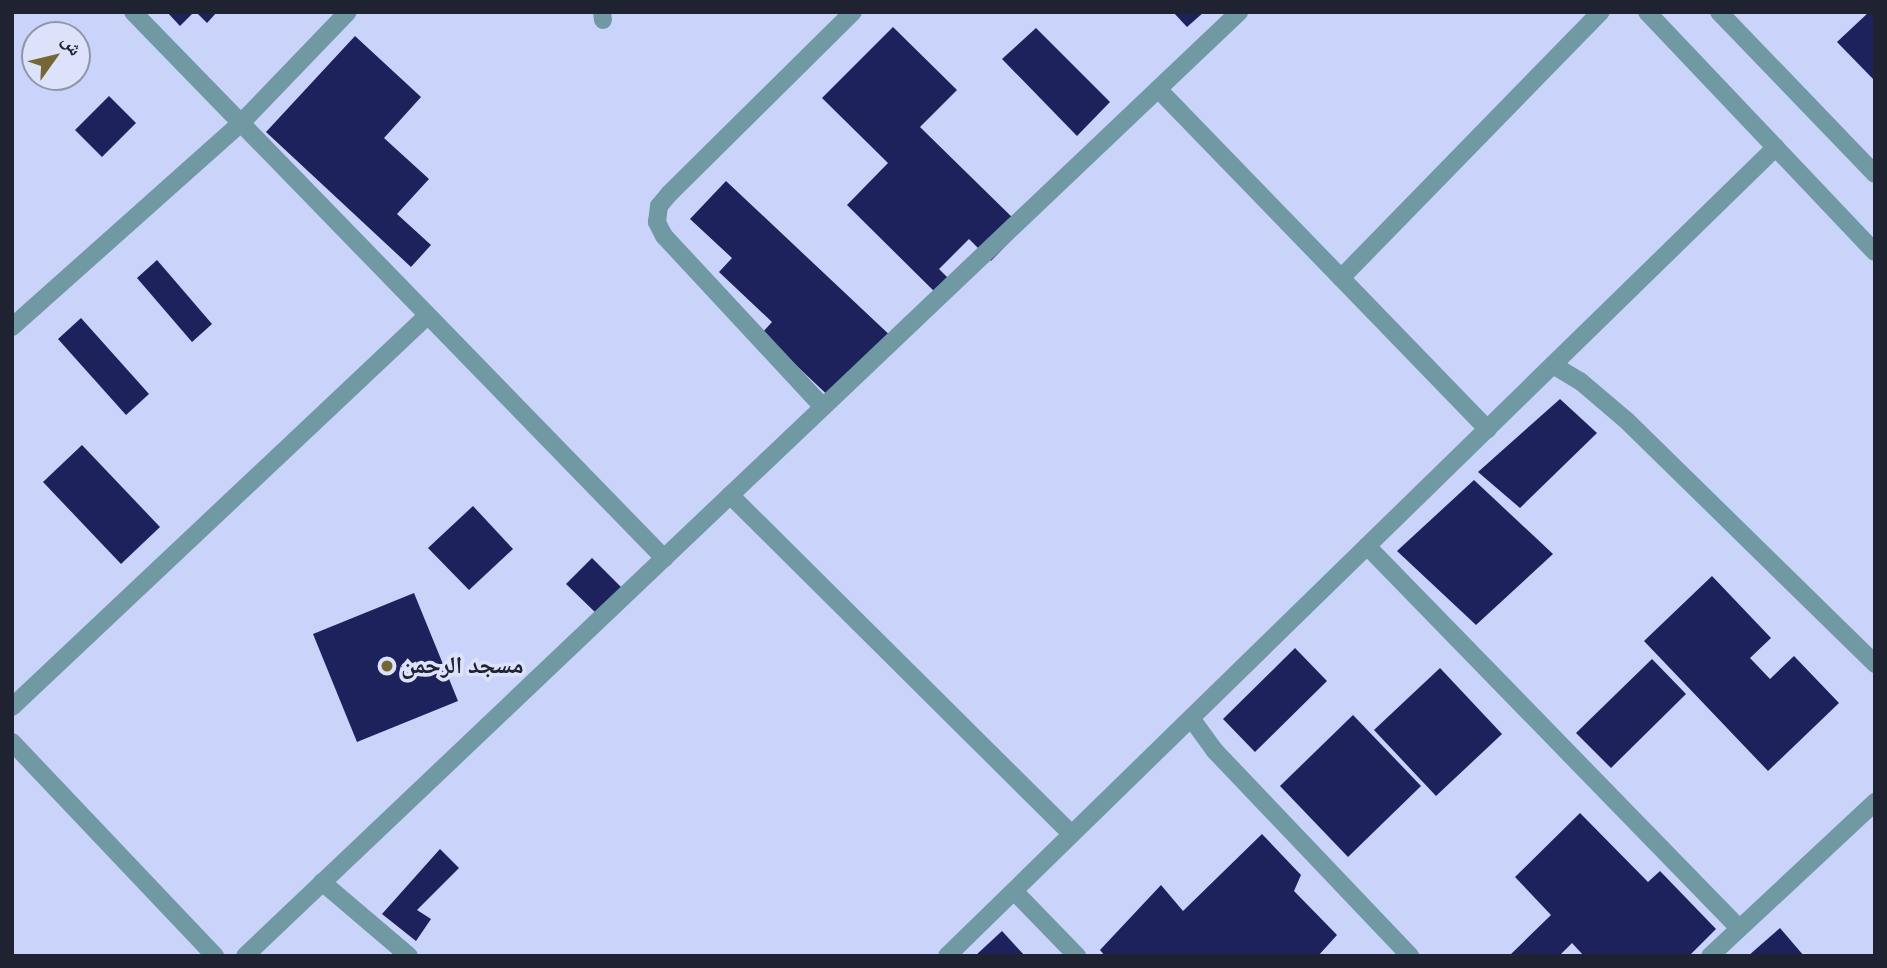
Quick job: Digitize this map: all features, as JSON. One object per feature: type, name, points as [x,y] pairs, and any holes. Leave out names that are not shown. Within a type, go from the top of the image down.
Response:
[{"type":"street","points":[[133,12],[664,558]]},
{"type":"street","points":[[12,327],[241,123],[348,12]]},
{"type":"street","points":[[823,407],[664,236],[657,222],[659,206],[669,194],[853,12]]},
{"type":"street","points":[[245,956],[1239,12]]},
{"type":"street","points":[[1341,278],[1601,12]]},
{"type":"street","points":[[1647,12],[1875,251]]},
{"type":"street","points":[[1718,12],[1875,174]]},
{"type":"street","points":[[1158,89],[1488,429]]},
{"type":"street","points":[[947,956],[1776,148]]},
{"type":"street","points":[[12,706],[427,316]]},
{"type":"street","points":[[1553,365],[1580,381],[1626,420],[1875,664]]},
{"type":"street","points":[[730,495],[1071,834]]},
{"type":"street","points":[[1367,546],[1739,928]]},
{"type":"street","points":[[1191,718],[1215,751],[1410,956]]},
{"type":"street","points":[[12,742],[215,956]]},
{"type":"street","points":[[1710,956],[1875,802]]},
{"type":"street","points":[[322,883],[409,956]]},
{"type":"street","points":[[1014,891],[1077,956]]},
{"type":"building","points":[[167,12],[194,12],[180,26]]},
{"type":"building","points":[[196,12],[217,12],[207,23]]},
{"type":"building","points":[[1173,12],[1204,12],[1187,27]]},
{"type":"building","points":[[1869,12],[1875,12],[1875,81],[1837,42]]},
{"type":"building","points":[[893,27],[957,90],[920,127],[1023,228],[991,261],[969,239],[939,269],[958,288],[945,302],[847,205],[888,163],[822,98]]},
{"type":"building","points":[[1036,28],[1110,102],[1077,136],[1002,59]]},
{"type":"building","points":[[355,36],[421,97],[384,138],[429,179],[397,214],[431,245],[411,267],[266,132]]},
{"type":"building","points":[[109,96],[136,123],[102,157],[75,130]]},
{"type":"building","points":[[726,181],[895,340],[836,403],[762,333],[772,322],[719,272],[732,258],[690,219]]},
{"type":"building","points":[[157,260],[212,324],[192,342],[137,278]]},
{"type":"building","points":[[81,318],[149,394],[126,415],[58,339]]},
{"type":"building","points":[[1560,399],[1597,433],[1520,508],[1478,472]]},
{"type":"building","points":[[82,445],[160,527],[121,564],[43,482]]},
{"type":"building","points":[[1474,480],[1553,554],[1476,625],[1397,551]]},
{"type":"building","points":[[473,506],[513,549],[469,590],[428,548]]},
{"type":"building","points":[[592,558],[622,588],[597,614],[566,584]]},
{"type":"building","points":[[1712,576],[1771,638],[1750,658],[1770,679],[1794,656],[1839,703],[1768,771],[1644,641]]},
{"type":"building","points":[[414,593],[458,701],[357,742],[313,634]]},
{"type":"building","points":[[1295,648],[1327,681],[1255,752],[1223,719]]},
{"type":"building","points":[[1652,659],[1686,694],[1611,768],[1576,733]]},
{"type":"building","points":[[1440,668],[1502,734],[1436,796],[1374,730]]},
{"type":"building","points":[[1353,715],[1421,786],[1348,857],[1280,786]]},
{"type":"building","points":[[1580,813],[1648,882],[1660,871],[1716,929],[1689,956],[1584,956],[1572,943],[1559,956],[1509,956],[1551,915],[1515,877]]},
{"type":"building","points":[[1262,834],[1301,875],[1294,891],[1337,935],[1318,956],[1105,956],[1100,950],[1161,885],[1183,911]]},
{"type":"building","points":[[440,849],[459,868],[417,910],[431,919],[416,941],[382,914]]},
{"type":"building","points":[[1780,928],[1804,956],[1748,956]]},
{"type":"building","points":[[1002,931],[1025,956],[975,956]]},
{"type":"place","name":"مسجد الرحمن","points":[[387,666]]}]
